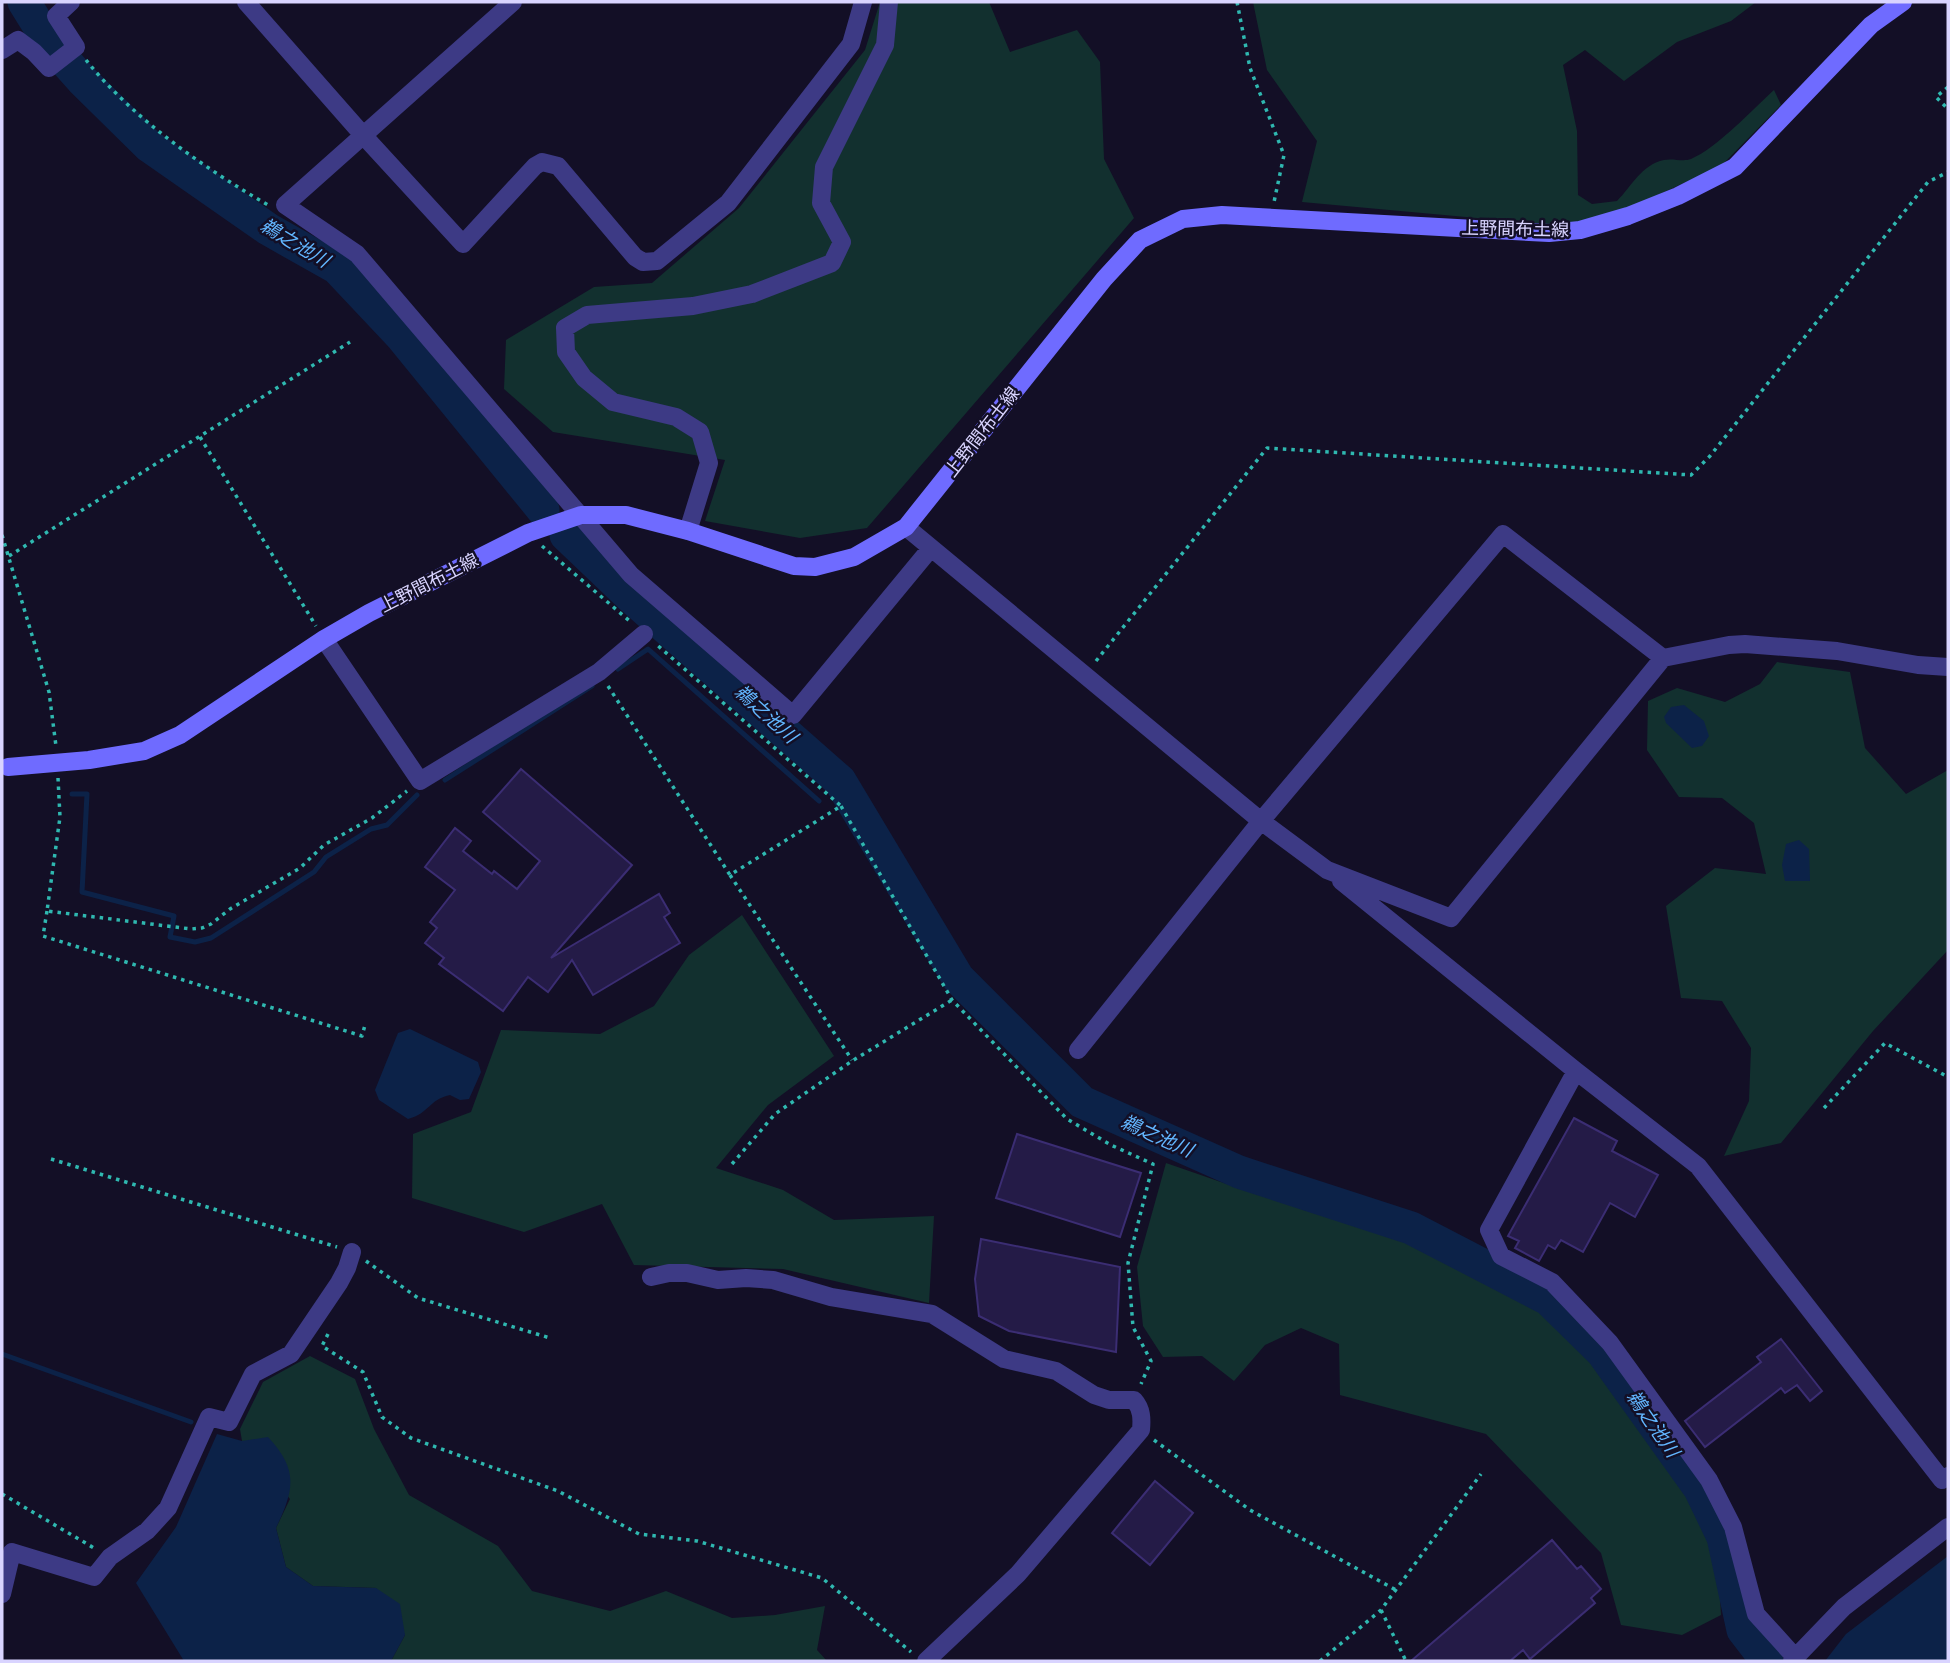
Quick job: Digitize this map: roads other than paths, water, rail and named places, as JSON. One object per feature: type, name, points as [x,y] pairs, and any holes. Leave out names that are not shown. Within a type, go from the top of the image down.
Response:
[{"type":"main road","name":"上野間布土線","points":[[8,767],[144,751],[180,735],[324,639],[369,613],[528,533],[581,515],[626,515],[688,531],[794,566],[815,567],[854,558],[906,527],[1104,279],[1140,240],[1183,219],[1222,215],[1549,233],[1580,230],[1628,216],[1678,196],[1735,167],[1871,25],[1903,2]]},
{"type":"street","points":[[2,50],[18,40],[49,68],[76,47],[56,16],[71,2]]},
{"type":"street","points":[[246,2],[463,244],[535,166],[547,163],[558,166],[635,257],[649,263],[657,261],[728,203],[852,44],[863,2]]},
{"type":"street","points":[[513,2],[285,205],[357,254],[631,575],[793,715],[930,548]]},
{"type":"street","points":[[688,531],[709,463],[700,432],[676,417],[613,402],[584,378],[566,352],[565,328],[587,315],[692,306],[752,294],[832,263],[842,242],[821,203],[824,167],[885,45],[889,2]]},
{"type":"street","points":[[906,527],[1261,821],[1327,870],[1576,1072],[1698,1166],[1942,1480],[1948,1476]]},
{"type":"street","points":[[1078,1050],[1261,821],[1503,534],[1663,658]]},
{"type":"street","points":[[324,639],[420,781],[599,672],[645,634]]},
{"type":"street","points":[[1327,870],[1451,918],[1663,658],[1745,644],[1837,651],[1917,665],[1948,667]]},
{"type":"street","points":[[1576,1072],[1489,1230],[1501,1256],[1552,1282],[1610,1343],[1709,1480],[1733,1527],[1756,1614],[1793,1659],[1844,1607],[1948,1527]]},
{"type":"street","points":[[2,1594],[12,1552],[94,1577],[110,1557],[159,1521],[178,1490],[209,1417],[229,1422],[253,1374],[291,1354],[347,1268],[359,1257]]},
{"type":"street","points":[[651,1277],[687,1273],[718,1280],[773,1280],[831,1297],[932,1314],[990,1353],[1004,1359],[1056,1371],[1094,1395],[1109,1400],[1134,1400],[1139,1406],[1141,1430],[1018,1574],[919,1657]]},
{"type":"water","points":[[1684,705],[1704,721],[1709,736],[1702,746],[1692,748],[1666,723],[1664,717],[1671,707]]},
{"type":"water","points":[[1799,840],[1809,849],[1810,881],[1785,881],[1782,865],[1786,844]]},
{"type":"water","points":[[410,1029],[478,1062],[481,1072],[469,1099],[460,1100],[450,1095],[443,1097],[408,1119],[379,1100],[375,1090],[398,1033]]},
{"type":"water","points":[[217,1434],[242,1441],[268,1437],[285,1460],[289,1470],[290,1491],[276,1528],[286,1567],[313,1586],[376,1588],[400,1604],[405,1635],[391,1661],[184,1661],[136,1583],[176,1527]]},
{"type":"water","points":[[1948,1556],[1948,1661],[1825,1661],[1846,1634]]},
{"type":"waterway","name":"鵜之池川","points":[[24,2],[50,44],[149,146],[268,229],[337,268],[402,337],[543,510]]},
{"type":"waterway","name":"鵜之池川","points":[[566,535],[630,596],[840,781],[958,978],[1082,1102],[1239,1172],[1411,1228],[1548,1299],[1602,1352],[1700,1489],[1723,1537],[1743,1630],[1767,1661]]},
{"type":"waterway","points":[[618,669],[648,649],[819,801]]},
{"type":"waterway","points":[[445,780],[592,686]]},
{"type":"waterway","points":[[72,794],[87,794],[82,892],[174,916],[170,937],[195,942],[211,938],[314,872],[326,857],[371,829],[387,825],[417,795]]},
{"type":"waterway","points":[[2,1354],[191,1422]]}]
